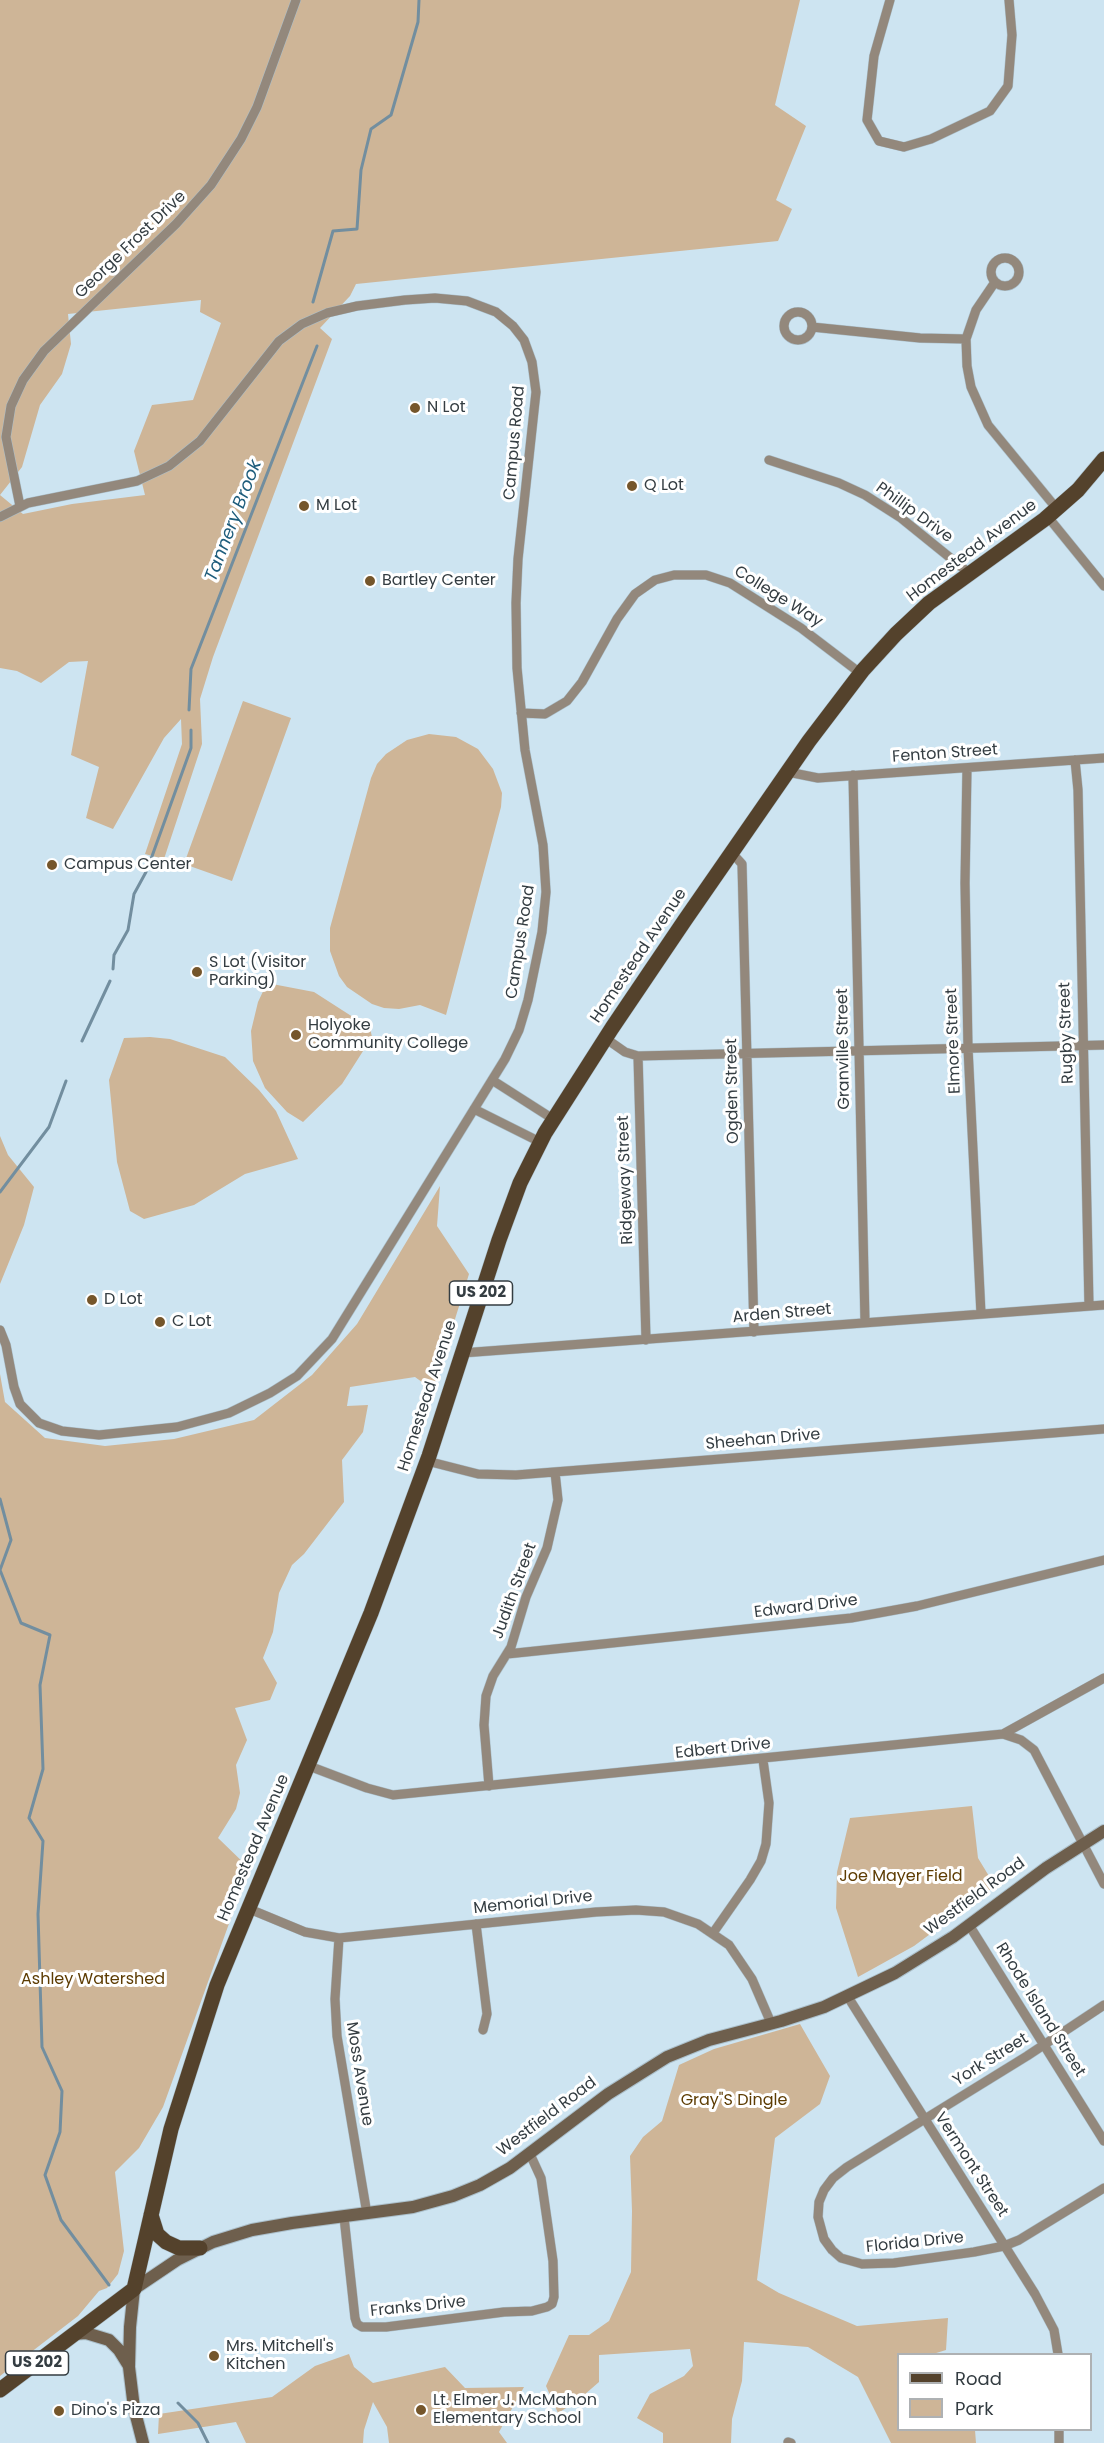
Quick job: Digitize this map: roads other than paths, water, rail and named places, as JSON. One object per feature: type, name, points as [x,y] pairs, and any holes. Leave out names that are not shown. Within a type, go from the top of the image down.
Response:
[{"type":"main road","name":"Homestead Avenue","points":[[143,2443],[134,2408],[129,2367],[134,2289],[169,2137],[201,2032],[247,1908],[309,1766],[371,1612],[427,1461],[510,1209],[540,1142],[605,1038],[788,772],[860,673],[913,618],[969,573],[1052,513],[1085,482],[1104,459]]},
{"type":"main road","name":"Westfield Road","points":[[0,2390],[134,2289],[177,2260],[200,2248],[258,2229],[406,2209],[453,2196],[494,2178],[530,2154],[608,2094],[666,2057],[709,2040],[810,2012],[848,1997],[915,1962],[1104,1831]]},
{"type":"main road","points":[[151,2215],[157,2234],[166,2242],[179,2248],[200,2248]]},
{"type":"main road","points":[[73,2334],[86,2333],[109,2340],[119,2350],[129,2367]]},
{"type":"street","name":"George Frost Drive","points":[[20,506],[6,436],[11,406],[23,380],[44,351],[177,224],[211,185],[241,139],[257,107],[296,0]]},
{"type":"street","points":[[890,0],[874,56],[867,120],[879,141],[904,147],[931,139],[990,111],[1008,86],[1012,35],[1009,0]]},
{"type":"street","points":[[995,282],[976,310],[966,339],[971,387],[982,416],[1104,586]]},
{"type":"street","name":"Campus Road","points":[[0,517],[20,506],[42,499],[137,481],[169,466],[200,441],[279,341],[314,318],[357,306],[420,299],[456,300],[486,307],[505,318],[520,334],[530,354],[536,378],[516,588],[517,677],[527,761],[545,856],[545,904],[524,1015],[513,1044],[333,1339],[297,1376],[284,1385],[243,1407],[203,1422],[140,1432],[99,1435],[74,1433],[46,1426],[25,1411],[16,1396],[6,1345],[0,1330]]},
{"type":"street","points":[[812,327],[920,338],[966,339]]},
{"type":"street","name":"Phillip Drive","points":[[769,460],[839,483],[865,495],[901,519],[969,573]]},
{"type":"street","name":"College Way","points":[[521,713],[545,714],[567,701],[582,682],[617,619],[635,594],[655,580],[680,574],[711,576],[736,587],[801,628],[860,673]]},
{"type":"street","name":"Fenton Street","points":[[788,772],[818,778],[1104,758]]},
{"type":"street","name":"Rugby Street","points":[[1075,760],[1079,842],[1089,1306]]},
{"type":"street","name":"Elmore Street","points":[[967,768],[965,883],[968,1048],[981,1314]]},
{"type":"street","name":"Granville Street","points":[[853,775],[865,1322]]},
{"type":"street","name":"Ogden Street","points":[[732,853],[742,864],[754,1332]]},
{"type":"street","points":[[605,1038],[625,1052],[638,1056],[1104,1045]]},
{"type":"street","name":"Ridgeway Street","points":[[638,1056],[645,1340]]},
{"type":"street","points":[[492,1080],[553,1119]]},
{"type":"street","points":[[474,1109],[540,1142]]},
{"type":"street","name":"Arden Street","points":[[462,1353],[1104,1305]]},
{"type":"street","name":"Sheehan Drive","points":[[427,1461],[487,1475],[516,1475],[1104,1429]]},
{"type":"street","name":"Judith Street","points":[[489,1786],[484,1736],[485,1706],[493,1676],[507,1654],[517,1631],[526,1597],[547,1548],[558,1500],[555,1472]]},
{"type":"street","name":"Edward Drive","points":[[507,1654],[851,1618],[917,1606],[1104,1560]]},
{"type":"street","points":[[1003,1734],[1104,1678]]},
{"type":"street","points":[[1003,1734],[1021,1740],[1034,1750],[1104,1884]]},
{"type":"street","name":"Edbert Drive","points":[[309,1766],[393,1796],[1003,1734]]},
{"type":"street","points":[[713,1933],[754,1875],[766,1844],[769,1803],[763,1760]]},
{"type":"street","name":"Memorial Drive","points":[[247,1908],[305,1932],[339,1938],[596,1912],[644,1910],[682,1917],[713,1933],[729,1945],[759,1994],[771,2024]]},
{"type":"street","points":[[476,1924],[487,2014],[483,2030]]},
{"type":"street","name":"Rhode Island Street","points":[[969,1925],[1104,2140]]},
{"type":"street","name":"Moss Avenue","points":[[339,1938],[335,1989],[337,2036],[367,2214]]},
{"type":"street","name":"Vermont Street","points":[[848,1997],[1050,2322],[1058,2353]]},
{"type":"street","name":"York Street","points":[[924,2119],[1104,2005]]},
{"type":"street","name":"Florida Drive","points":[[924,2119],[847,2167],[827,2185],[819,2202],[818,2217],[821,2232],[828,2246],[841,2258],[862,2264],[905,2261],[1004,2246],[1019,2240],[1104,2188]]},
{"type":"street","name":"Franks Drive","points":[[344,2217],[355,2318],[357,2324],[362,2327],[386,2327],[504,2312],[532,2311],[550,2306],[553,2302],[553,2261],[541,2178],[530,2154]]},
{"type":"waterway","name":"Tannery Brook","points":[[313,302],[333,231],[357,229],[361,170],[371,129],[391,115],[418,22],[419,0]]},
{"type":"waterway","name":"Tannery Brook","points":[[189,710],[191,669],[317,346]]},
{"type":"waterway","name":"Tannery Brook","points":[[151,859],[191,748],[191,730]]},
{"type":"waterway","name":"Tannery Brook","points":[[113,969],[114,955],[128,930],[134,894],[146,872]]},
{"type":"waterway","name":"Tannery Brook","points":[[82,1041],[110,981]]},
{"type":"waterway","name":"Tannery Brook","points":[[0,1192],[49,1127],[66,1081]]},
{"type":"waterway","name":"Tannery Brook","points":[[0,1499],[11,1540],[0,1570],[21,1623],[50,1635],[40,1685],[43,1769],[29,1818],[43,1841],[38,1914],[42,2047],[62,2091],[60,2132],[45,2175],[61,2220],[109,2285]]},
{"type":"waterway","name":"Tannery Brook","points":[[178,2403],[198,2423],[208,2443]]},
{"type":"place","name":"N Lot","points":[[415,408]]},
{"type":"place","name":"Q Lot","points":[[632,486]]},
{"type":"place","name":"M Lot","points":[[304,506]]},
{"type":"place","name":"Bartley Center","points":[[370,581]]},
{"type":"place","name":"Campus Center","points":[[52,865]]},
{"type":"place","name":"S Lot (Visitor Parking)","points":[[197,972]]},
{"type":"place","name":"Holyoke Community College","points":[[296,1035]]},
{"type":"place","name":"D Lot","points":[[92,1300]]},
{"type":"place","name":"C Lot","points":[[160,1322]]},
{"type":"place","name":"Mrs. Mitchell's Kitchen","points":[[214,2356]]},
{"type":"place","name":"Lt. Elmer J. McMahon Elementary School","points":[[421,2410]]},
{"type":"place","name":"Dino's Pizza","points":[[59,2411]]},
{"type":"park label","name":"Joe Mayer Field","points":[[901,1877]]},
{"type":"park label","name":"Ashley Watershed","points":[[93,1980]]},
{"type":"park label","name":"Gray\"S Dingle","points":[[734,2101]]}]
